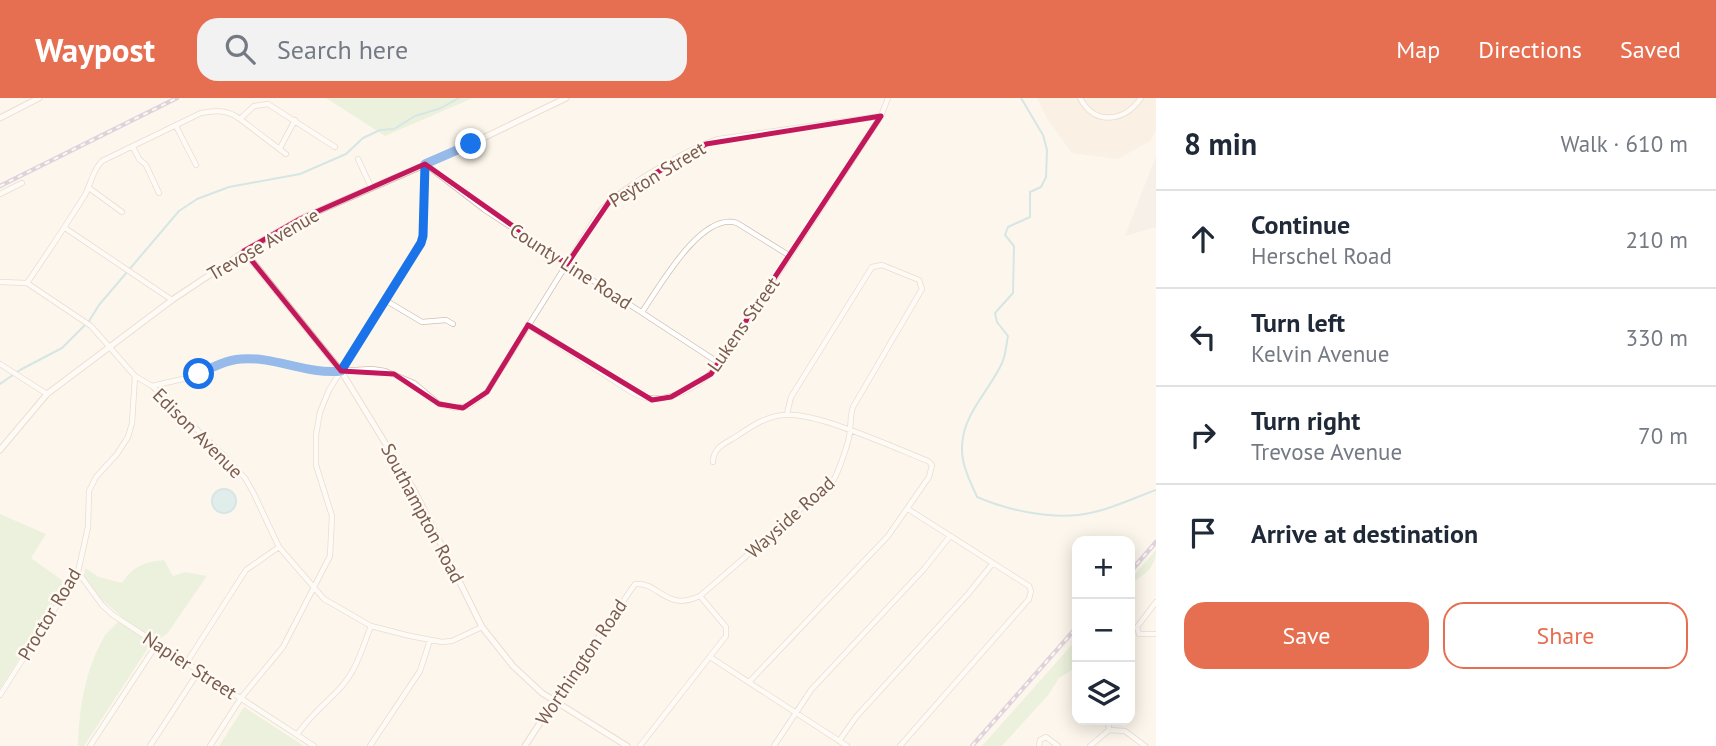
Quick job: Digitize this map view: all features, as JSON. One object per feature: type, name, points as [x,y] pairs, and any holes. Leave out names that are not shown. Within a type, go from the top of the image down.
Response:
[{"type":"street","points":[[0,118],[39,98]]},
{"type":"street","name":"Trevose Avenue","points":[[0,450],[47,394],[172,300],[244,251],[300,219],[566,98]]},
{"type":"street","name":"Lukens Street","points":[[528,325],[647,400],[671,397],[711,374],[881,116],[888,98]]},
{"type":"street","points":[[1080,98],[1087,109],[1096,115],[1112,118],[1128,113],[1141,98]]},
{"type":"street","points":[[240,119],[251,108],[264,103],[272,105],[335,147]]},
{"type":"street","points":[[0,282],[27,283],[65,228],[89,188],[94,171],[102,161],[201,113],[214,111],[231,114],[286,154]]},
{"type":"street","name":"Peyton Street","points":[[341,371],[372,369],[394,374],[414,383],[439,404],[454,408],[470,406],[486,392],[598,214],[611,199],[706,144],[727,138],[881,116]]},
{"type":"street","points":[[280,148],[295,120]]},
{"type":"street","points":[[176,126],[195,165]]},
{"type":"street","points":[[133,147],[139,159],[146,165],[159,193]]},
{"type":"street","points":[[358,159],[371,187]]},
{"type":"street","points":[[210,746],[241,698],[283,648],[330,556],[332,516],[316,465],[316,435],[320,412],[329,390],[423,236],[425,164]]},
{"type":"street","name":"County Line Road","points":[[425,164],[485,210],[719,363]]},
{"type":"street","points":[[0,194],[22,184]]},
{"type":"street","points":[[89,188],[122,212]]},
{"type":"street","points":[[642,313],[685,251],[719,222],[728,220],[737,223],[790,256]]},
{"type":"street","points":[[65,228],[172,300]]},
{"type":"street","name":"Southampton Road","points":[[244,251],[341,371],[413,488],[482,627],[513,666],[555,701],[627,746]]},
{"type":"street","name":"Wayside Road","points":[[700,596],[833,481],[840,467],[850,431],[849,421],[853,407],[922,289],[922,282],[883,265],[872,267],[791,397],[787,414]]},
{"type":"street","name":"Edison Avenue","points":[[27,283],[88,324],[135,376],[152,386],[245,478],[279,547],[324,599],[371,626],[430,640],[452,641],[482,627]]},
{"type":"street","points":[[385,300],[422,322],[446,320],[453,324]]},
{"type":"street","points":[[152,386],[187,378],[218,365],[242,359],[262,360],[320,372],[341,371]]},
{"type":"street","points":[[0,364],[47,394]]},
{"type":"street","name":"Proctor Road","points":[[0,695],[78,572],[88,527],[89,491],[96,477],[128,437],[134,411],[135,376]]},
{"type":"street","points":[[713,462],[713,454],[719,447],[748,427],[787,414],[818,419],[928,461],[932,466],[931,473],[888,536],[750,682]]},
{"type":"street","points":[[900,746],[1031,597],[1029,586],[908,509]]},
{"type":"street","points":[[774,746],[811,690],[924,569],[950,536]]},
{"type":"street","points":[[187,662],[246,570],[279,547]]},
{"type":"street","points":[[839,741],[856,717],[993,563]]},
{"type":"street","name":"Napier Street","points":[[78,572],[102,606],[314,746]]},
{"type":"street","name":"Worthington Road","points":[[525,746],[635,584],[640,583],[675,601],[700,596]]},
{"type":"street","points":[[640,746],[726,636],[727,629],[700,596]]},
{"type":"street","points":[[1156,602],[1138,622],[1137,627],[1139,634],[1156,634]]},
{"type":"street","points":[[297,735],[353,671],[371,626]]},
{"type":"street","points":[[370,746],[420,671],[430,640]]},
{"type":"street","points":[[90,746],[157,644]]},
{"type":"street","points":[[710,657],[847,746]]},
{"type":"street","points":[[150,746],[199,671]]},
{"type":"street","points":[[1108,725],[1109,730]]},
{"type":"street","points":[[1090,746],[1109,730],[1125,731],[1144,746]]},
{"type":"street","points":[[1039,746],[1040,740],[1046,737],[1058,746]]},
{"type":"highlighted area","points":[[881,116],[711,374],[671,397],[652,400],[528,325],[487,392],[463,408],[439,404],[394,374],[341,371],[244,251],[300,219],[425,164],[567,264],[611,199],[706,144]]},
{"type":"shaded area","points":[[1037,98],[1156,98],[1156,131],[1150,141],[1118,159],[1072,153],[1048,120]]},
{"type":"shaded area","points":[[1156,156],[1156,227],[1125,236]]},
{"type":"green space","points":[[326,98],[473,98],[385,136]]},
{"type":"green space","points":[[0,514],[46,534],[31,558],[66,583],[0,689]]},
{"type":"green space","points":[[1156,550],[1151,566],[1135,580],[1135,574]]},
{"type":"green space","points":[[164,560],[173,576],[185,572],[207,576],[167,634],[150,645],[84,746],[78,746],[82,704],[92,663],[104,637],[122,617],[100,598],[84,575],[85,568],[99,577],[122,583],[140,566]]},
{"type":"green space","points":[[1072,645],[1072,670],[1059,678],[1049,694],[1002,746],[982,746]]},
{"type":"green space","points":[[244,707],[304,746],[219,746]]},
{"type":"water","points":[[224,489],[232,493],[236,501],[232,509],[224,513],[216,509],[212,501],[216,493]]},
{"type":"waterway","points":[[89,321],[99,305],[179,211],[197,199],[229,187],[300,174],[346,154],[363,138],[380,130],[394,129],[415,116],[441,108],[459,98]]},
{"type":"waterway","points":[[1021,98],[1043,135],[1047,150],[1046,177],[1041,187],[1030,192],[1030,217],[1008,227],[1005,235],[1014,246],[1013,293],[995,313],[997,322],[1008,336],[1006,350],[997,374],[966,426],[962,450],[965,468],[977,497],[1001,506],[1039,514],[1065,516],[1088,513],[1156,490]]},
{"type":"waterway","points":[[0,384],[62,348],[85,325]]},
{"type":"railway","points":[[0,186],[177,98]]},
{"type":"railway","points":[[1135,566],[1156,542]]},
{"type":"railway","points":[[972,746],[1072,633]]},
{"type":"route","points":[[199,374],[229,360],[242,359],[262,360],[320,372],[341,371],[421,243],[425,164],[471,144]]}]
